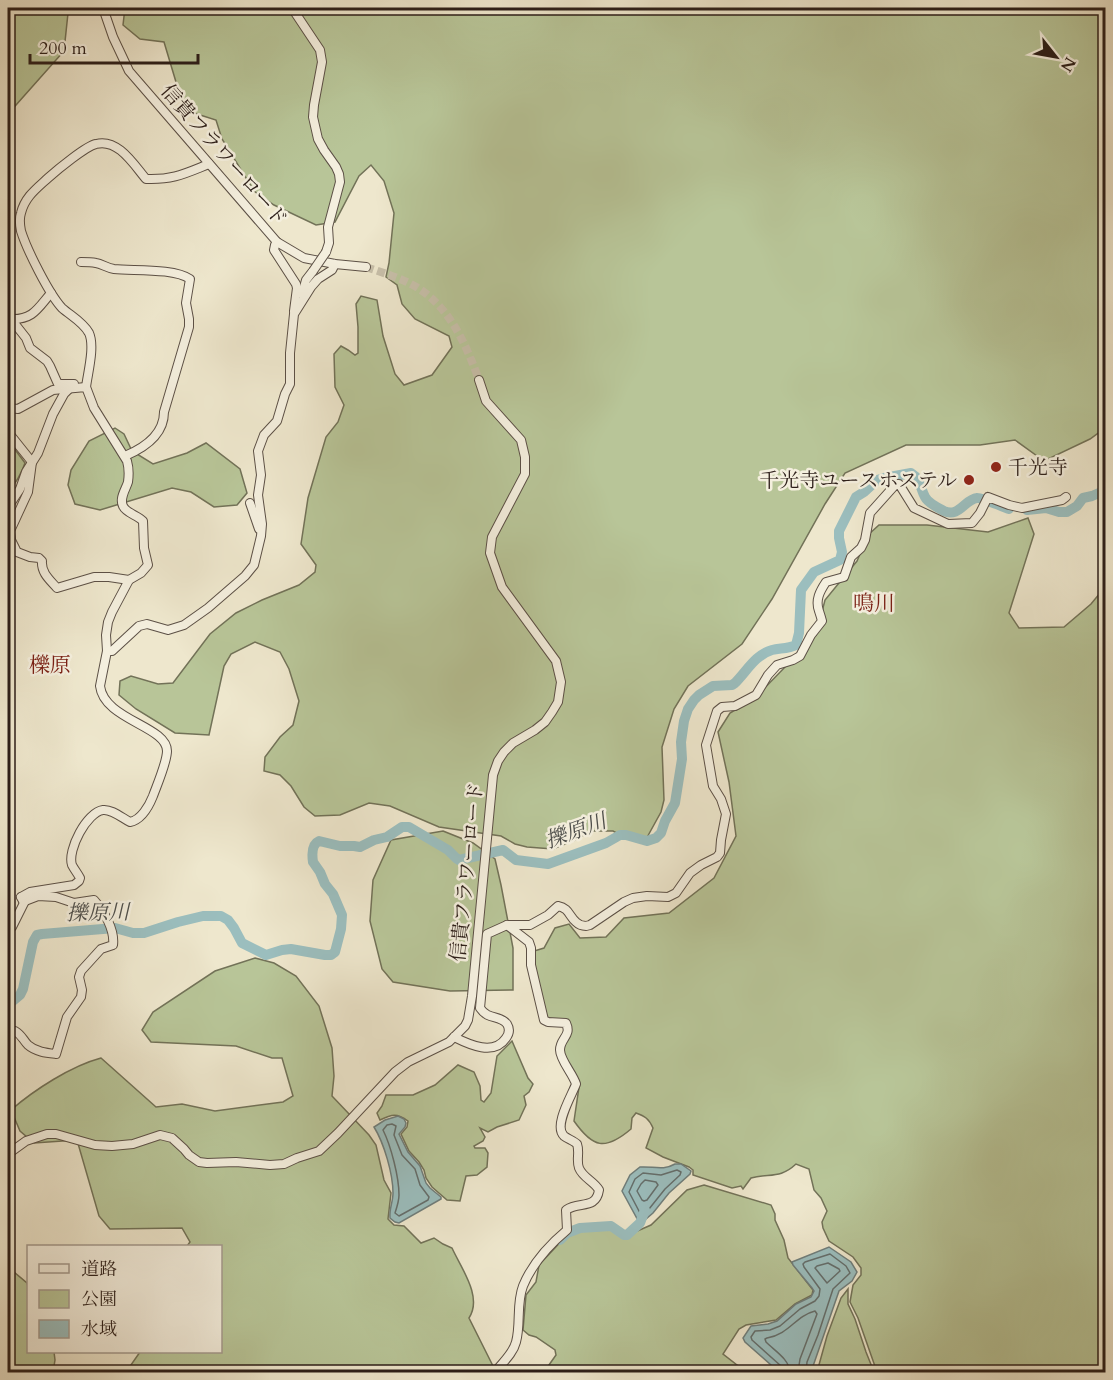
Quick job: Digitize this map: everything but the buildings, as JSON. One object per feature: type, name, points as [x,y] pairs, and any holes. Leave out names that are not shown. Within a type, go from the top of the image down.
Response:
[{"type":"street","name":"信貴フラワーロード","points":[[103,8],[113,37],[129,71],[277,242],[304,258],[366,267]]},
{"type":"street","points":[[107,651],[112,651],[139,626],[147,624],[168,630],[184,625],[208,608],[245,576],[252,567],[261,536],[262,524],[258,492],[261,475],[258,451],[264,435],[277,421],[290,384],[291,353],[298,300],[304,290],[306,280],[326,252],[329,243],[328,227],[340,182],[336,167],[318,139],[313,117],[322,62],[320,50],[292,8]]},
{"type":"street","points":[[25,901],[21,897],[30,892],[78,883],[80,878],[72,865],[71,855],[76,837],[97,812],[110,811],[129,822],[140,818],[152,800],[167,751],[165,742],[117,712],[101,691],[107,651],[108,622],[129,580],[146,569],[148,565],[144,548],[143,521],[123,506],[121,500],[128,482],[129,468],[125,456],[83,387],[92,343],[88,332],[51,293],[21,230],[20,216],[28,195],[63,166],[95,144],[105,143],[121,150],[146,179],[163,180],[178,177],[209,164]]},
{"type":"street","points":[[277,242],[274,250],[297,288],[296,311]]},
{"type":"street","points":[[81,262],[97,263],[110,269],[161,272],[189,279],[186,303],[189,327],[164,412],[164,420],[155,437],[135,452],[125,456]]},
{"type":"street","points":[[296,311],[311,287],[318,279],[332,270],[335,264]]},
{"type":"street","points":[[9,318],[19,320],[30,316],[51,293]]},
{"type":"street","points":[[9,318],[26,338],[30,348],[50,366],[58,384],[83,387]]},
{"type":"street","name":"信貴フラワーロード","points":[[454,1037],[465,1026],[470,1013],[493,775],[504,752],[513,743],[545,722],[558,702],[561,682],[556,661],[502,587],[490,553],[492,537],[525,474],[525,457],[521,440],[486,400],[479,380]]},
{"type":"street","points":[[8,408],[18,409],[53,390],[83,387]]},
{"type":"street","points":[[8,507],[38,453],[53,414],[69,389]]},
{"type":"street","points":[[8,432],[32,462],[28,492],[10,531],[11,540],[17,552],[39,558],[45,574],[57,588],[94,577],[129,580]]},
{"type":"street","points":[[8,1154],[16,1146],[47,1134],[56,1134],[95,1145],[112,1146],[160,1135],[172,1138],[199,1162],[236,1162],[277,1166],[319,1151],[395,1072],[408,1062],[449,1042],[454,1037],[476,1046],[491,1048],[502,1042],[508,1035],[507,1024],[483,1013],[480,1008],[487,934],[507,925],[530,925],[548,915],[558,906],[568,911],[576,922],[586,926],[590,925],[633,898],[668,897],[676,893],[690,873],[717,857],[720,853],[726,814],[722,799],[713,786],[706,746],[717,711],[719,707],[735,706],[756,695],[777,665],[793,660],[802,654],[811,635],[822,621],[817,599],[826,582],[844,577],[851,557],[861,548],[865,540],[870,513],[896,484],[899,484],[914,508],[950,525],[972,523],[988,496],[1022,508],[1062,500],[1066,496]]},
{"type":"street","points":[[250,503],[261,536]]},
{"type":"street","points":[[8,931],[25,901],[38,896],[56,897],[74,903],[94,900],[114,938],[113,945],[101,949],[81,971],[79,977],[81,997],[67,1017],[56,1054],[43,1052],[28,1044],[15,1031],[8,1033]]},
{"type":"street","points":[[495,1372],[511,1353],[516,1343],[522,1286],[543,1253],[567,1230],[566,1210],[592,1203],[597,1198],[599,1190],[579,1167],[578,1144],[561,1131],[561,1122],[576,1084],[560,1050],[568,1027],[566,1023],[544,1020],[531,964],[529,942],[507,925]]},
{"type":"green space","points":[[8,8],[66,8],[68,13],[64,51],[8,114]]},
{"type":"green space","points":[[125,8],[1105,8],[1105,428],[1090,439],[1044,461],[1015,440],[980,445],[906,445],[845,473],[772,599],[742,644],[688,686],[674,709],[662,747],[664,800],[661,812],[645,841],[628,839],[613,831],[591,831],[553,849],[527,847],[515,844],[501,836],[439,827],[390,806],[369,803],[340,815],[315,816],[304,807],[291,786],[280,775],[264,771],[265,757],[280,737],[293,725],[299,701],[289,669],[280,652],[255,642],[231,654],[224,666],[209,735],[175,733],[136,709],[119,695],[120,681],[131,676],[158,684],[173,683],[210,634],[236,613],[299,585],[315,572],[316,565],[301,544],[308,498],[326,437],[338,422],[344,405],[335,387],[334,354],[341,346],[355,355],[358,353],[356,304],[361,296],[377,300],[383,336],[395,374],[404,385],[432,375],[452,347],[449,336],[415,319],[402,304],[397,285],[386,277],[394,213],[384,181],[371,165],[359,176],[335,222],[316,225],[274,205],[254,191],[222,139],[216,120],[194,113],[182,102],[164,42],[140,39],[123,25]]},
{"type":"green space","points":[[115,428],[124,434],[132,451],[153,464],[187,453],[206,443],[240,469],[247,493],[237,505],[214,507],[191,492],[172,488],[100,510],[75,504],[68,485],[71,470],[89,441]]},
{"type":"green space","points":[[8,440],[25,463],[18,479],[8,492]]},
{"type":"green space","points":[[1028,518],[1034,534],[1009,613],[1019,628],[1064,627],[1091,604],[1105,587],[1105,1372],[877,1372],[850,1302],[853,1285],[861,1275],[861,1268],[853,1257],[829,1241],[822,1222],[827,1211],[814,1190],[809,1169],[796,1164],[780,1174],[751,1178],[743,1189],[741,1186],[732,1188],[693,1175],[693,1170],[689,1167],[646,1148],[653,1128],[648,1120],[639,1114],[636,1113],[632,1118],[631,1129],[607,1143],[594,1141],[581,1130],[574,1121],[579,1087],[562,1053],[562,1045],[571,1032],[559,1020],[544,1017],[535,972],[534,951],[544,948],[555,928],[569,924],[580,938],[606,937],[624,918],[669,913],[714,878],[736,836],[729,782],[718,732],[730,713],[754,699],[816,635],[825,600],[857,561],[868,535],[879,525],[927,525],[988,532]]},
{"type":"green space","points":[[443,831],[473,843],[495,859],[513,948],[513,990],[450,991],[393,982],[382,969],[370,921],[373,880],[391,840]]},
{"type":"green space","points":[[255,958],[274,963],[296,976],[319,1006],[332,1048],[334,1076],[332,1096],[376,1145],[384,1180],[391,1193],[388,1219],[394,1225],[404,1226],[421,1243],[434,1238],[452,1248],[472,1292],[473,1310],[469,1318],[493,1366],[491,1372],[126,1372],[139,1353],[222,1353],[222,1245],[188,1245],[190,1242],[182,1228],[110,1229],[99,1216],[77,1140],[34,1143],[20,1131],[11,1110],[53,1080],[101,1058],[156,1107],[182,1104],[215,1111],[283,1102],[293,1096],[282,1058],[272,1058],[236,1046],[151,1042],[142,1030],[153,1012],[215,971]]},
{"type":"green space","points":[[512,1041],[528,1078],[533,1084],[524,1096],[526,1105],[519,1120],[488,1132],[480,1128],[485,1137],[483,1141],[474,1146],[485,1148],[488,1153],[487,1167],[477,1175],[466,1176],[460,1201],[447,1200],[432,1187],[419,1162],[409,1151],[401,1134],[407,1127],[408,1121],[394,1115],[380,1120],[377,1113],[386,1095],[413,1095],[435,1085],[458,1065],[474,1072],[480,1086],[481,1100],[484,1102],[491,1093],[497,1056]]},
{"type":"green space","points":[[704,1185],[771,1205],[788,1258],[813,1290],[812,1295],[795,1304],[776,1320],[746,1325],[739,1329],[723,1354],[746,1372],[544,1372],[556,1355],[555,1350],[523,1330],[526,1295],[536,1282],[539,1265],[567,1235],[577,1231],[608,1228],[626,1236],[651,1225],[687,1190]]},
{"type":"green space","points":[[8,1267],[27,1283],[27,1353],[54,1353],[55,1360],[53,1372],[8,1372]]},
{"type":"green space","points":[[848,1289],[848,1304],[874,1372],[817,1372],[841,1298]]},
{"type":"water","points":[[398,1116],[406,1123],[399,1134],[408,1152],[420,1166],[426,1183],[441,1197],[399,1223],[390,1218],[393,1193],[390,1168],[374,1127]]},
{"type":"water","points":[[681,1164],[691,1171],[690,1174],[640,1224],[622,1191],[630,1175],[640,1167],[662,1168]]},
{"type":"water","points":[[829,1247],[851,1262],[857,1272],[852,1281],[839,1291],[811,1372],[779,1372],[743,1338],[751,1326],[777,1321],[796,1304],[811,1297],[814,1291],[792,1262]]},
{"type":"waterway","name":"擽原川","points":[[8,1005],[20,995],[23,989],[33,942],[37,935],[42,934],[115,928],[133,933],[144,933],[203,916],[221,916],[228,920],[242,943],[266,955],[291,949],[331,955],[335,952],[342,915],[333,894],[313,862],[314,847],[319,841],[340,846],[360,847],[387,837],[402,827],[409,827],[448,850],[459,860],[503,850],[516,860],[548,864],[606,843],[620,835],[647,841],[656,838],[661,833],[675,803],[682,759],[681,742],[688,709],[699,695],[713,686],[735,683],[756,659],[766,652],[796,645],[799,633],[801,590],[814,572],[840,560],[842,552],[839,531],[856,497],[877,480],[911,473],[919,481],[926,499],[944,511],[954,512],[977,498],[1009,509]]},
{"type":"waterway","name":"擽原川","points":[[1027,510],[1046,508],[1067,512],[1077,506],[1083,498],[1106,490]]},
{"type":"waterway","points":[[560,1240],[567,1233],[580,1228],[611,1226],[627,1235],[640,1223],[645,1210]]},
{"type":"tunnel","points":[[366,267],[412,284],[440,306],[463,341],[479,380]]},
{"type":"place","name":"千光寺","points":[[996,467]]},
{"type":"place","name":"千光寺ユースホステル","points":[[969,480]]},
{"type":"district","name":"鳴川","points":[[874,603]]},
{"type":"district","name":"櫟原","points":[[50,665]]}]
